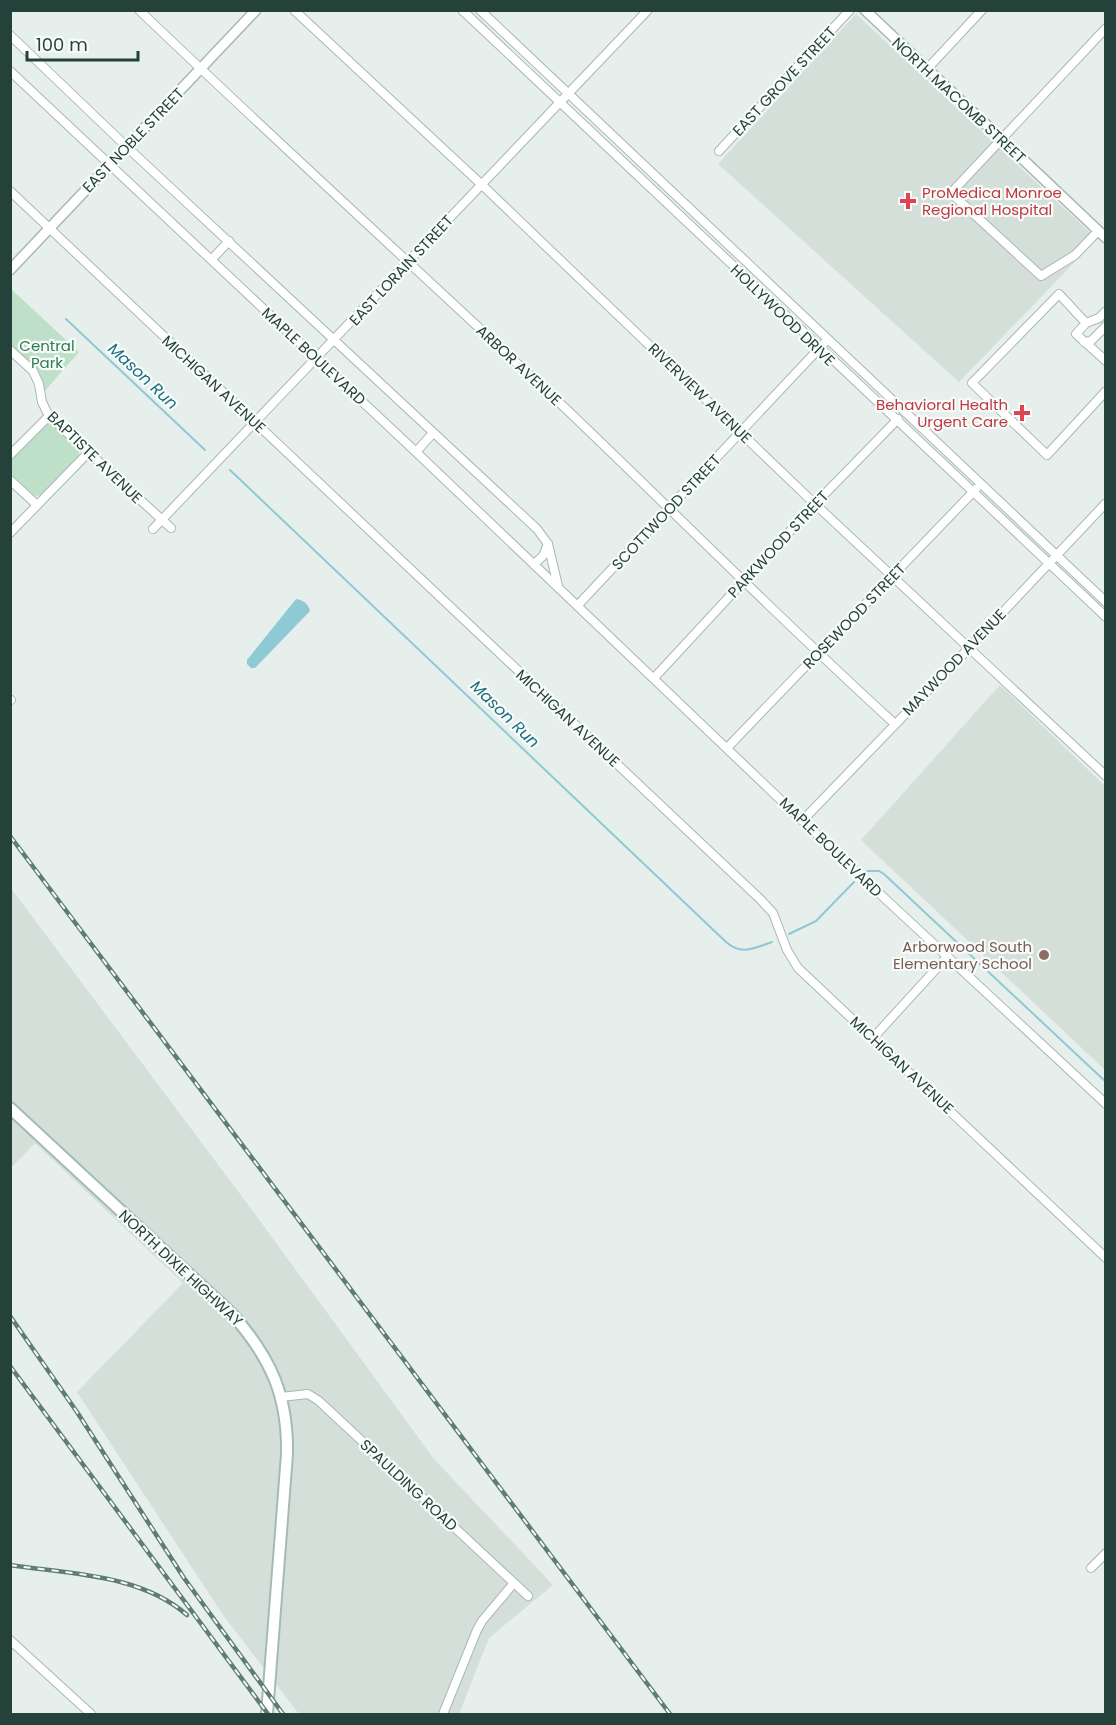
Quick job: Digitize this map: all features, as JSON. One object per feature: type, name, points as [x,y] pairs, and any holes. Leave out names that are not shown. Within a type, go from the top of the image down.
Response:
[{"type":"main road","name":"NORTH DIXIE HIGHWAY","points":[[10,1108],[232,1314],[263,1353],[277,1381],[286,1423],[287,1454],[267,1714]]},
{"type":"street","name":"ARBOR AVENUE","points":[[139,10],[410,262],[670,508],[817,653],[895,723]]},
{"type":"street","name":"EAST NOBLE STREET","points":[[10,270],[128,148],[256,10]]},
{"type":"street","name":"RIVERVIEW AVENUE","points":[[294,10],[481,184],[815,504],[1106,776]]},
{"type":"street","name":"HOLLYWOOD DRIVE","points":[[462,10],[1106,617]]},
{"type":"street","name":"HOLLYWOOD DRIVE","points":[[480,10],[1106,602]]},
{"type":"street","name":"EAST LORAIN STREET","points":[[153,529],[648,10]]},
{"type":"street","name":"EAST GROVE STREET","points":[[719,152],[850,10]]},
{"type":"street","name":"NORTH MACOMB STREET","points":[[865,10],[1102,235]]},
{"type":"street","points":[[927,69],[982,10]]},
{"type":"street","points":[[1102,235],[1041,276],[951,193],[1106,28]]},
{"type":"street","name":"MAPLE BOULEVARD","points":[[11,37],[537,529],[548,544],[559,588]]},
{"type":"street","name":"MAPLE BOULEVARD","points":[[10,71],[578,605],[947,957],[1106,1104]]},
{"type":"street","name":"MICHIGAN AVENUE","points":[[10,191],[760,900],[773,913],[798,968],[1106,1258]]},
{"type":"street","points":[[212,259],[229,241]]},
{"type":"street","points":[[1086,323],[1059,294],[972,383],[1047,455],[1106,392]]},
{"type":"street","points":[[1106,311],[1099,318],[1086,323],[1076,334],[1106,361]]},
{"type":"street","points":[[1084,342],[1091,341],[1106,326]]},
{"type":"street","name":"SCOTTWOOD STREET","points":[[578,605],[827,340]]},
{"type":"street","name":"BAPTISTE AVENUE","points":[[10,350],[33,371],[39,384],[42,402],[49,416],[171,528]]},
{"type":"street","name":"PARKWOOD STREET","points":[[654,678],[815,504],[905,413]]},
{"type":"street","points":[[10,455],[49,416]]},
{"type":"street","points":[[416,452],[433,433]]},
{"type":"street","points":[[10,533],[89,452]]},
{"type":"street","points":[[10,480],[37,505]]},
{"type":"street","name":"ROSEWOOD STREET","points":[[727,748],[980,484]]},
{"type":"street","name":"MAYWOOD AVENUE","points":[[803,820],[1106,503]]},
{"type":"street","points":[[534,564],[543,556],[548,544]]},
{"type":"street","points":[[873,1038],[947,957]]},
{"type":"street","name":"SPAULDING ROAD","points":[[281,1396],[308,1394],[319,1401],[528,1596]]},
{"type":"street","points":[[1091,1568],[1106,1553]]},
{"type":"street","points":[[442,1714],[477,1630],[514,1583]]},
{"type":"street","points":[[10,1640],[91,1714]]},
{"type":"shaded area","name":"ProMedica Monroe Regional Hospital","points":[[856,14],[1097,239],[959,382],[718,164]]},
{"type":"shaded area","name":"Arborwood South Elementary School","points":[[1000,685],[1105,786],[1105,1070],[861,840]]},
{"type":"shaded area","points":[[10,887],[255,1214],[434,1459],[553,1585],[489,1638],[459,1714],[299,1714],[223,1615],[77,1392],[183,1283],[35,1143],[11,1168]]},
{"type":"green space","name":"Central Park","points":[[10,288],[79,352],[42,394],[25,360],[11,346]]},
{"type":"green space","points":[[52,423],[79,447],[79,457],[43,495],[35,496],[11,474],[10,460],[44,424]]},
{"type":"water","points":[[296,599],[305,602],[310,611],[255,668],[251,668],[247,660]]},
{"type":"waterway","name":"Mason Run","points":[[66,319],[205,450]]},
{"type":"waterway","name":"Mason Run","points":[[230,470],[726,942],[743,950],[772,942]]},
{"type":"waterway","name":"Mason Run","points":[[867,871],[879,871],[884,874],[1106,1082]]},
{"type":"waterway","name":"Mason Run","points":[[789,934],[816,921],[854,882]]},
{"type":"railway","points":[[10,836],[670,1714]]},
{"type":"railway","points":[[10,1316],[77,1412],[184,1578],[283,1714]]},
{"type":"railway","points":[[10,1366],[268,1714]]},
{"type":"railway","points":[[10,1565],[80,1574],[126,1584],[168,1601],[187,1615]]},
{"type":"place","name":"ProMedica Monroe Regional Hospital","points":[[908,201]]},
{"type":"place","name":"Behavioral Health Urgent Care","points":[[1022,413]]},
{"type":"place","name":"Arborwood South Elementary School","points":[[1044,955]]}]
